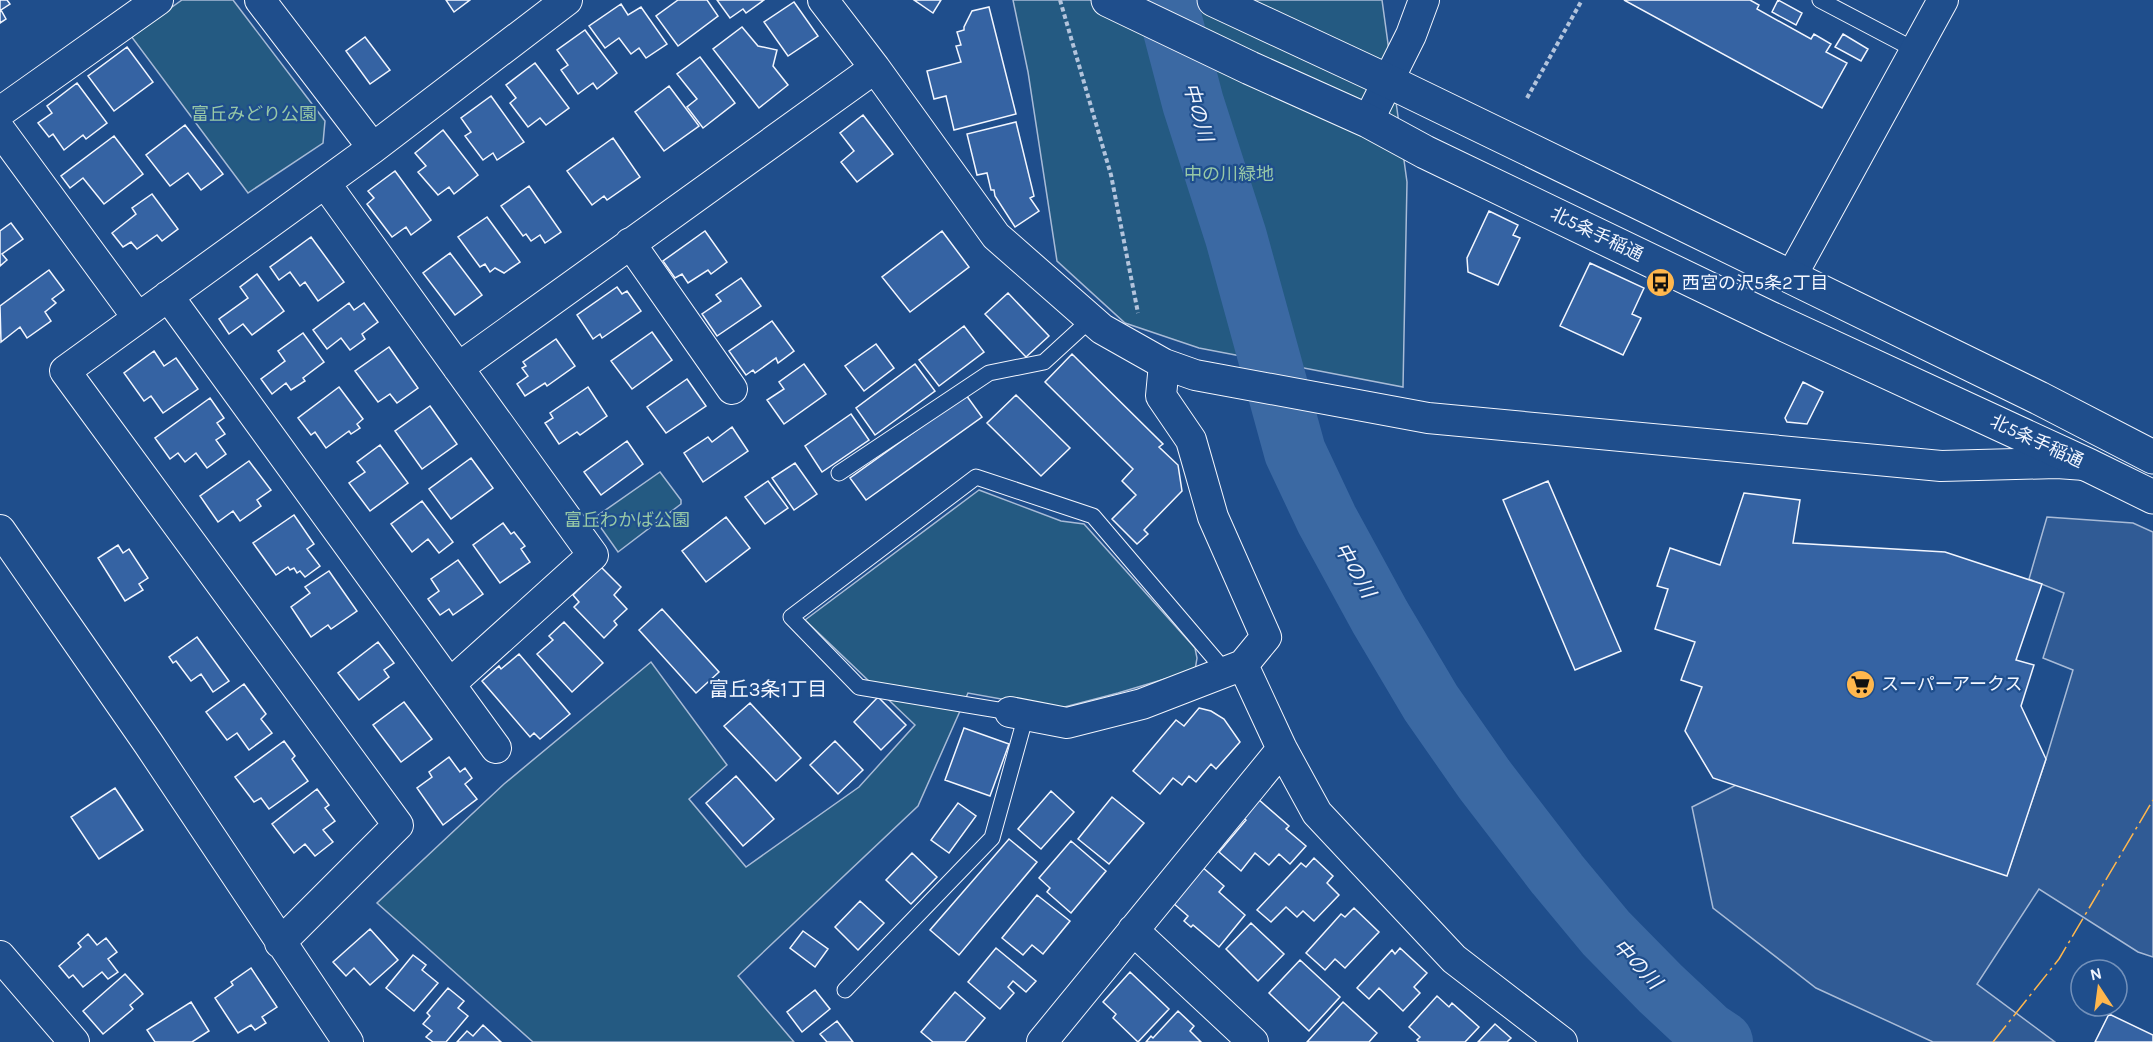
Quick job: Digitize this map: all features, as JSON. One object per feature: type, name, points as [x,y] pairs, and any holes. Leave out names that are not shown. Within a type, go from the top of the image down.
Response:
[{"type":"highway","name":"北5条手稲通","points":[[1108,0],[1368,121],[1425,152],[1770,318],[2153,497]]},
{"type":"highway","name":"北5条手稲通","points":[[1214,0],[1388,81],[1791,277],[2039,398],[2153,457]]},
{"type":"street","points":[[0,112],[158,0]]},
{"type":"street","points":[[260,0],[373,148]]},
{"type":"street","points":[[280,943],[398,825],[65,370],[373,148],[567,0]]},
{"type":"street","points":[[823,0],[996,236],[1102,329],[1164,364],[1195,375],[1428,418],[1941,466],[2057,463],[2090,466]]},
{"type":"street","points":[[1368,121],[1411,35],[1424,0]]},
{"type":"street","points":[[1791,277],[1943,0]]},
{"type":"street","points":[[458,368],[875,68]]},
{"type":"street","points":[[0,130],[138,318]]},
{"type":"street","points":[[325,183],[593,555],[450,684]]},
{"type":"street","points":[[630,243],[732,389]]},
{"type":"street","points":[[168,296],[496,748]]},
{"type":"street","points":[[1018,714],[1067,723],[1142,704],[1234,668],[1266,637],[1213,517],[1191,440],[1161,396],[1164,364]]},
{"type":"street","points":[[0,530],[148,743],[348,1042]]},
{"type":"street","points":[[1234,668],[1317,813],[1454,959],[1562,1042]]},
{"type":"street","points":[[1042,1042],[1282,749]]},
{"type":"street","points":[[1133,930],[1253,1042]]},
{"type":"street","points":[[0,956],[74,1042]]},
{"type":"lane","points":[[1820,0],[1915,50]]},
{"type":"lane","points":[[839,474],[989,373],[1044,362],[1091,319]]},
{"type":"lane","points":[[845,990],[992,838],[1018,714],[859,687],[790,617],[976,477],[1093,516],[1234,668]]},
{"type":"path","points":[[1060,0],[1111,175],[1139,316]]},
{"type":"path","points":[[1527,98],[1582,0]]},
{"type":"green space","name":"富丘みどり公園","points":[[182,0],[233,0],[325,121],[323,143],[248,193],[131,36]]},
{"type":"green space","name":"中の川緑地","points":[[1013,0],[1382,0],[1407,182],[1403,387],[1199,348],[1125,323],[1057,261],[1028,72]]},
{"type":"green space","name":"富丘わかば公園","points":[[660,472],[681,500],[681,504],[618,552],[594,518]]},
{"type":"green space","points":[[979,490],[1061,521],[1084,524],[1195,648],[1197,658],[1195,670],[1057,709],[968,693],[918,806],[738,976],[794,1042],[533,1042],[377,903],[504,784],[651,662],[727,765],[689,799],[746,867],[859,787],[915,725],[805,620]]},
{"type":"shaded area","points":[[2047,517],[2133,523],[2153,532],[2153,957],[2138,952],[2039,889],[1977,984],[2055,1042],[1933,1042],[1816,988],[1713,908],[1692,807],[1736,785],[2007,875],[2073,670],[2043,658],[2064,593],[2029,579]]},
{"type":"building","points":[[0,0],[7,0],[10,4],[1,10],[6,19],[0,23]]},
{"type":"building","points":[[446,0],[470,0],[454,12]]},
{"type":"building","points":[[678,0],[707,0],[718,16],[678,46],[656,16]]},
{"type":"building","points":[[717,0],[764,0],[746,13],[743,9],[730,18]]},
{"type":"building","points":[[914,0],[941,0],[933,13]]},
{"type":"building","points":[[1624,0],[1750,0],[1759,5],[1757,9],[1811,39],[1814,34],[1831,44],[1826,52],[1847,63],[1822,108]]},
{"type":"building","points":[[1778,0],[1802,13],[1796,25],[1772,12]]},
{"type":"building","points":[[794,2],[818,36],[788,56],[764,22]]},
{"type":"building","points":[[621,4],[628,15],[641,7],[667,44],[646,58],[639,48],[631,54],[619,38],[605,48],[589,26]]},
{"type":"building","points":[[989,7],[1016,114],[954,130],[946,96],[934,99],[927,71],[961,62],[956,46],[961,45],[957,32],[964,30],[972,11]]},
{"type":"building","points":[[742,27],[758,46],[777,50],[773,66],[788,85],[759,108],[713,49]]},
{"type":"building","points":[[585,30],[617,73],[597,89],[593,83],[578,94],[561,70],[568,65],[557,50]]},
{"type":"building","points":[[1843,34],[1868,49],[1861,61],[1835,47]]},
{"type":"building","points":[[365,37],[390,70],[370,84],[346,51]]},
{"type":"building","points":[[127,47],[153,82],[114,111],[88,76]]},
{"type":"building","points":[[700,57],[735,103],[703,128],[687,107],[697,99],[677,74]]},
{"type":"building","points":[[535,63],[569,108],[546,125],[540,118],[528,127],[510,103],[516,98],[506,85]]},
{"type":"building","points":[[77,83],[107,123],[86,139],[83,135],[64,150],[53,134],[49,137],[38,123],[52,113],[47,106]]},
{"type":"building","points":[[669,86],[699,126],[664,151],[635,112]]},
{"type":"building","points":[[491,96],[524,142],[497,160],[493,153],[483,160],[465,136],[471,132],[461,118]]},
{"type":"building","points":[[863,115],[893,154],[857,182],[841,162],[854,151],[840,133]]},
{"type":"building","points":[[1016,122],[1034,196],[1030,198],[1039,211],[1015,227],[995,196],[994,190],[991,190],[987,173],[977,175],[967,134]]},
{"type":"building","points":[[185,125],[223,174],[201,190],[188,173],[170,186],[146,155]]},
{"type":"building","points":[[443,130],[478,175],[454,194],[449,187],[438,195],[418,172],[426,166],[415,153]]},
{"type":"building","points":[[114,136],[143,174],[104,204],[83,178],[70,188],[61,176]]},
{"type":"building","points":[[613,138],[640,177],[607,200],[604,196],[592,205],[567,171]]},
{"type":"building","points":[[395,171],[431,220],[411,235],[406,227],[392,237],[367,204],[374,198],[368,191]]},
{"type":"building","points":[[529,186],[561,232],[545,243],[540,235],[531,241],[526,234],[523,236],[501,206]]},
{"type":"building","points":[[152,194],[178,229],[162,241],[157,235],[137,249],[131,242],[123,247],[112,233],[136,214],[132,208]]},
{"type":"building","points":[[1489,211],[1518,225],[1513,235],[1520,238],[1498,285],[1468,272],[1467,258]]},
{"type":"building","points":[[487,217],[520,262],[504,273],[495,268],[490,272],[485,264],[480,267],[458,237]]},
{"type":"building","points":[[11,223],[23,239],[2,254],[7,260],[0,266],[0,231]]},
{"type":"building","points":[[705,231],[727,262],[711,274],[708,270],[688,283],[682,274],[675,278],[663,261]]},
{"type":"building","points":[[942,231],[969,267],[910,312],[882,277]]},
{"type":"building","points":[[311,237],[344,282],[318,301],[305,282],[300,286],[290,272],[279,280],[270,267]]},
{"type":"building","points":[[450,253],[482,295],[455,315],[423,273]]},
{"type":"building","points":[[1590,263],[1644,288],[1632,314],[1641,318],[1623,355],[1560,326]]},
{"type":"building","points":[[49,270],[64,290],[52,299],[56,303],[45,312],[51,321],[27,338],[20,327],[1,342],[0,306]]},
{"type":"building","points":[[257,274],[284,311],[252,335],[243,324],[229,334],[219,319],[248,298],[240,287]]},
{"type":"building","points":[[741,278],[761,306],[717,336],[702,314],[721,301],[716,295]]},
{"type":"building","points":[[617,287],[622,294],[627,291],[641,311],[602,338],[600,334],[593,339],[577,315]]},
{"type":"building","points":[[1008,293],[1049,336],[1026,357],[985,314]]},
{"type":"building","points":[[349,303],[354,310],[364,303],[378,322],[362,334],[365,339],[350,350],[341,338],[327,349],[313,330]]},
{"type":"building","points":[[772,321],[794,351],[778,363],[776,358],[755,373],[753,370],[746,375],[729,351]]},
{"type":"building","points":[[964,326],[984,352],[939,386],[919,360]]},
{"type":"building","points":[[652,332],[672,360],[632,389],[611,361]]},
{"type":"building","points":[[303,333],[324,362],[303,378],[305,381],[291,390],[286,383],[272,394],[261,379],[285,361],[278,351]]},
{"type":"building","points":[[556,339],[575,366],[547,386],[545,383],[525,396],[517,384],[528,376],[522,368],[526,366],[523,362]]},
{"type":"building","points":[[876,344],[894,368],[864,391],[845,366]]},
{"type":"building","points":[[389,347],[418,388],[397,403],[390,394],[378,402],[355,371]]},
{"type":"building","points":[[154,351],[164,366],[176,358],[198,389],[163,413],[151,396],[144,401],[124,373]]},
{"type":"building","points":[[1072,354],[1163,444],[1159,447],[1178,465],[1182,491],[1144,530],[1148,534],[1137,544],[1112,519],[1136,495],[1122,481],[1133,469],[1045,382]]},
{"type":"building","points":[[804,364],[826,394],[784,424],[767,400],[784,389],[779,382]]},
{"type":"building","points":[[915,364],[935,391],[875,435],[856,408]]},
{"type":"building","points":[[687,379],[706,406],[666,433],[647,407]]},
{"type":"building","points":[[1803,382],[1823,392],[1807,424],[1787,422],[1785,418]]},
{"type":"building","points":[[339,387],[363,419],[357,424],[360,428],[351,434],[349,431],[326,448],[315,432],[311,435],[298,418]]},
{"type":"building","points":[[588,387],[607,416],[580,435],[577,432],[559,444],[545,423],[553,418],[550,413]]},
{"type":"building","points":[[966,395],[982,417],[866,500],[850,478]]},
{"type":"building","points":[[1016,395],[1070,448],[1041,476],[987,423]]},
{"type":"building","points":[[210,398],[224,418],[217,423],[225,434],[216,440],[226,454],[207,468],[196,453],[185,462],[178,453],[170,459],[155,438]]},
{"type":"building","points":[[430,406],[457,444],[422,469],[395,431]]},
{"type":"building","points":[[851,414],[869,440],[822,472],[805,446]]},
{"type":"building","points":[[732,427],[748,451],[703,482],[684,453],[708,437],[712,442]]},
{"type":"building","points":[[627,441],[643,464],[601,495],[584,472]]},
{"type":"building","points":[[380,445],[408,483],[370,511],[349,483],[365,472],[357,462]]},
{"type":"building","points":[[471,458],[493,488],[451,519],[429,489]]},
{"type":"building","points":[[249,461],[271,490],[257,500],[261,506],[240,521],[233,511],[218,522],[200,496]]},
{"type":"building","points":[[795,463],[817,494],[794,510],[772,478]]},
{"type":"building","points":[[768,481],[788,508],[765,524],[745,497]]},
{"type":"building","points":[[1548,481],[1621,651],[1575,670],[1503,500]]},
{"type":"building","name":"スーパーアークス","points":[[1744,493],[1800,500],[1793,543],[1945,552],[2042,584],[2016,660],[2034,665],[2021,706],[2046,759],[2007,876],[1713,778],[1685,731],[1702,687],[1681,680],[1695,642],[1655,629],[1668,589],[1657,586],[1670,548],[1720,565]]},
{"type":"building","points":[[422,501],[453,542],[439,553],[428,539],[412,552],[391,524]]},
{"type":"building","points":[[294,515],[314,544],[307,549],[320,566],[305,577],[300,571],[297,573],[294,568],[290,570],[288,567],[276,575],[253,543]]},
{"type":"building","points":[[726,517],[750,548],[706,582],[682,551]]},
{"type":"building","points":[[503,523],[511,534],[514,532],[525,546],[521,549],[530,562],[500,583],[473,545]]},
{"type":"building","points":[[118,545],[123,553],[129,549],[148,578],[139,584],[143,590],[125,601],[98,558]]},
{"type":"building","points":[[458,560],[483,594],[453,615],[449,609],[440,615],[428,599],[439,591],[431,579]]},
{"type":"building","points":[[601,567],[621,587],[614,595],[627,609],[614,621],[617,625],[604,638],[574,607],[579,602],[573,595]]},
{"type":"building","points":[[329,571],[357,611],[331,629],[328,625],[311,637],[291,607],[310,593],[305,587]]},
{"type":"building","points":[[662,609],[719,672],[696,693],[639,630]]},
{"type":"building","points":[[564,622],[603,663],[572,692],[537,654],[553,640],[549,636]]},
{"type":"building","points":[[197,637],[229,681],[213,692],[201,674],[191,681],[176,661],[173,663],[169,657]]},
{"type":"building","points":[[378,642],[394,663],[384,670],[389,677],[359,700],[338,673]]},
{"type":"building","points":[[519,654],[570,714],[540,739],[534,733],[530,737],[482,681],[499,666],[501,669]]},
{"type":"building","points":[[244,684],[266,714],[261,719],[272,733],[249,750],[237,733],[227,740],[206,712]]},
{"type":"building","points":[[878,697],[906,725],[881,750],[854,722]]},
{"type":"building","points":[[404,702],[432,739],[401,762],[373,725]]},
{"type":"building","points":[[750,703],[801,758],[776,781],[724,726]]},
{"type":"building","points":[[1199,708],[1211,711],[1224,719],[1240,742],[1216,769],[1211,764],[1196,782],[1189,776],[1182,785],[1173,778],[1160,794],[1133,771],[1176,720],[1184,726]]},
{"type":"building","points":[[964,728],[1009,744],[990,796],[945,780]]},
{"type":"building","points":[[284,741],[295,756],[292,759],[308,781],[269,809],[261,798],[254,802],[235,777]]},
{"type":"building","points":[[835,741],[863,770],[838,794],[810,765]]},
{"type":"building","points":[[449,757],[460,772],[465,768],[472,778],[465,784],[477,799],[443,825],[417,788],[432,777],[429,772]]},
{"type":"building","points":[[736,776],[774,819],[743,846],[706,803]]},
{"type":"building","points":[[115,788],[143,830],[99,859],[71,817]]},
{"type":"building","points":[[317,789],[329,805],[325,808],[335,821],[323,830],[333,842],[315,856],[305,844],[294,853],[272,824]]},
{"type":"building","points":[[1051,791],[1074,812],[1041,849],[1018,829]]},
{"type":"building","points":[[1112,797],[1144,823],[1109,864],[1078,839]]},
{"type":"building","points":[[1258,799],[1289,826],[1286,829],[1306,846],[1290,864],[1279,854],[1269,865],[1255,853],[1241,871],[1219,852],[1246,820],[1242,817]]},
{"type":"building","points":[[958,803],[976,816],[949,853],[931,840]]},
{"type":"building","points":[[1009,839],[1037,862],[959,955],[930,930]]},
{"type":"building","points":[[1071,841],[1106,871],[1071,913],[1047,892],[1050,888],[1039,878]]},
{"type":"building","points":[[912,853],[937,877],[911,904],[886,880]]},
{"type":"building","points":[[1314,858],[1333,876],[1327,883],[1339,895],[1314,921],[1303,911],[1297,917],[1286,907],[1271,922],[1257,910],[1301,863],[1306,867]]},
{"type":"building","points":[[1201,866],[1224,886],[1219,892],[1245,915],[1219,947],[1193,925],[1191,927],[1184,921],[1188,916],[1173,903]]},
{"type":"building","points":[[1037,895],[1070,921],[1043,954],[1032,945],[1023,955],[1002,938]]},
{"type":"building","points":[[860,901],[884,923],[858,950],[835,927]]},
{"type":"building","points":[[1354,908],[1379,932],[1345,968],[1335,959],[1325,970],[1306,953],[1341,914],[1345,917]]},
{"type":"building","points":[[1251,923],[1284,954],[1258,981],[1226,949]]},
{"type":"building","points":[[370,929],[398,960],[370,985],[354,968],[346,976],[333,962]]},
{"type":"building","points":[[803,931],[828,949],[815,967],[790,948]]},
{"type":"building","points":[[88,934],[97,945],[106,938],[117,952],[108,959],[118,972],[108,979],[102,972],[83,987],[73,975],[69,978],[59,966],[81,947],[78,943]]},
{"type":"building","points":[[996,948],[1036,981],[1026,992],[1013,981],[1008,987],[1014,993],[1000,1009],[968,982]]},
{"type":"building","points":[[1400,948],[1427,973],[1414,987],[1420,993],[1403,1011],[1379,988],[1369,999],[1357,988],[1392,950],[1395,954]]},
{"type":"building","points":[[413,955],[426,965],[422,970],[438,983],[414,1011],[386,988]]},
{"type":"building","points":[[1300,960],[1340,997],[1309,1031],[1269,993]]},
{"type":"building","points":[[251,968],[277,1007],[262,1017],[266,1023],[255,1030],[251,1025],[238,1033],[215,998],[233,985],[231,982]]},
{"type":"building","points":[[1130,972],[1169,1009],[1138,1042],[1113,1018],[1116,1014],[1103,1002]]},
{"type":"building","points":[[125,974],[143,994],[130,1005],[133,1009],[103,1034],[83,1011]]},
{"type":"building","points":[[448,988],[464,1001],[458,1008],[468,1016],[446,1042],[433,1042],[426,1037],[432,1031],[423,1024],[430,1016],[427,1013]]},
{"type":"building","points":[[815,990],[830,1009],[802,1032],[787,1012]]},
{"type":"building","points":[[955,992],[985,1018],[965,1042],[933,1042],[921,1032]]},
{"type":"building","points":[[1437,996],[1449,1007],[1452,1003],[1479,1027],[1465,1042],[1419,1042],[1417,1040],[1420,1037],[1409,1027]]},
{"type":"building","points":[[191,1002],[209,1031],[192,1042],[155,1042],[147,1030]]},
{"type":"building","points":[[1343,1002],[1377,1033],[1369,1042],[1307,1042]]},
{"type":"building","points":[[1178,1011],[1194,1026],[1190,1031],[1201,1042],[1146,1042],[1151,1036],[1153,1038]]},
{"type":"building","points":[[2107,1018],[2117,1018],[2153,1035],[2153,1042],[2095,1042]]},
{"type":"building","points":[[837,1021],[853,1042],[827,1042],[820,1034]]},
{"type":"building","points":[[1495,1024],[1511,1038],[1507,1042],[1478,1042]]},
{"type":"building","points":[[483,1025],[501,1042],[457,1042],[467,1031],[473,1036]]},
{"type":"waterway","name":"中の川","points":[[1166,0],[1193,103],[1236,237],[1295,452],[1327,520],[1380,617],[1431,703],[1484,779],[1606,933],[1661,989],[1707,1032],[1722,1042]]},
{"type":"power","points":[[1993,1042],[2059,959],[2153,800]]},
{"type":"place","name":"西宮の沢5条2丁目","points":[[1661,283]]},
{"type":"place","name":"スーパーアークス","points":[[1860,684]]},
{"type":"district","name":"富丘3条1丁目","points":[[768,689]]}]
